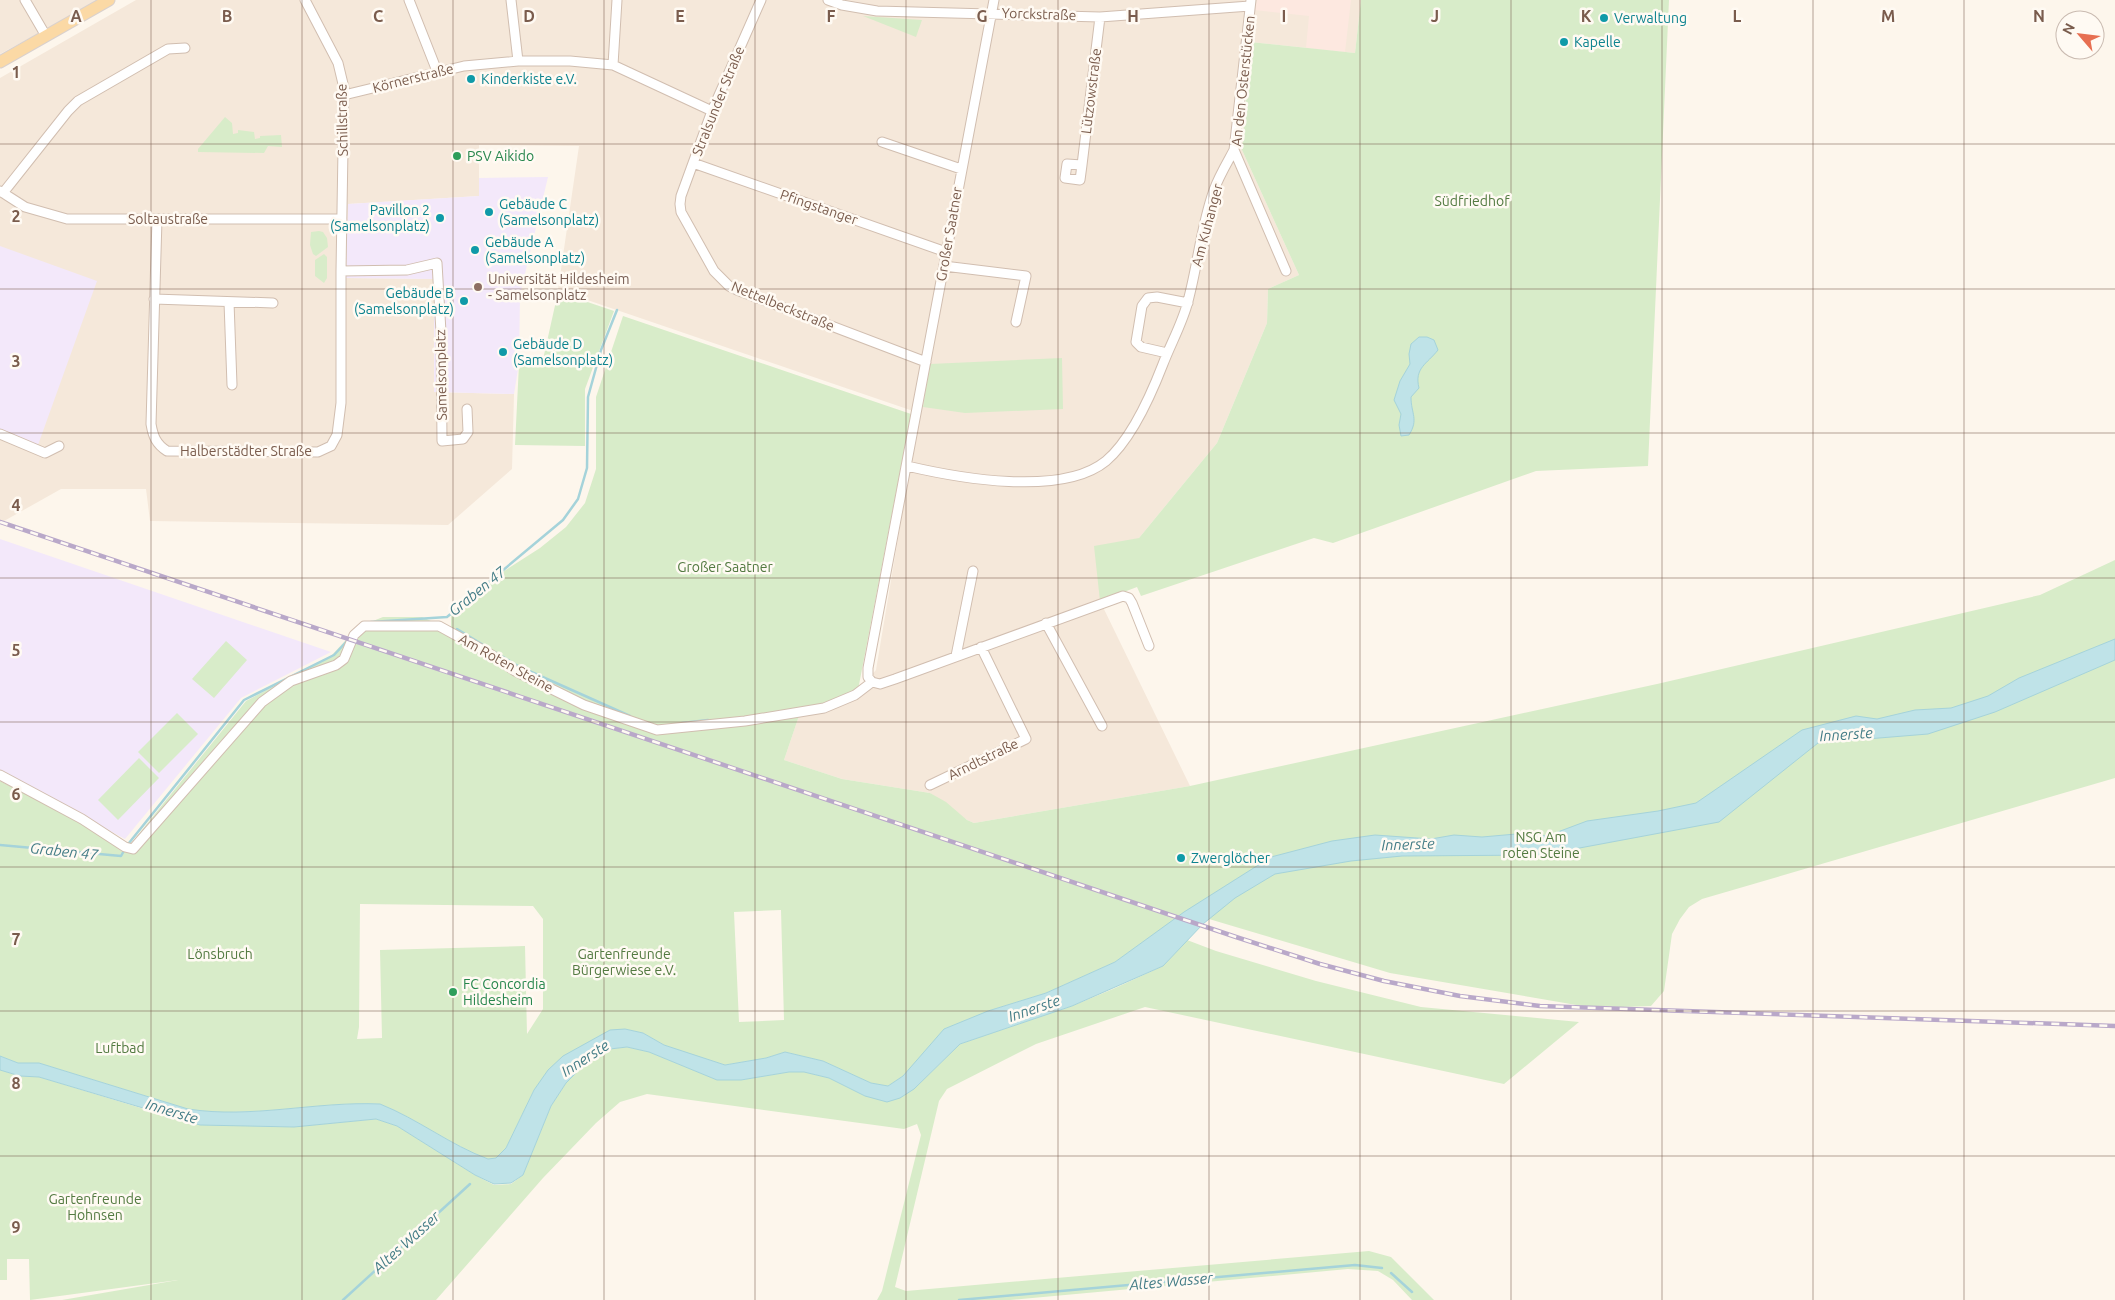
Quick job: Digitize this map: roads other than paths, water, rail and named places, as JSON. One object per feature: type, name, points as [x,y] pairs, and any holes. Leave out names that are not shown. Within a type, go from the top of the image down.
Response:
[{"type":"main road","points":[[0,62],[109,0]]},
{"type":"street","points":[[26,0],[46,36]]},
{"type":"street","name":"Schillstraße","points":[[305,0],[338,63],[344,95],[340,299],[341,403],[337,435],[331,446]]},
{"type":"street","points":[[409,0],[437,71]]},
{"type":"street","points":[[511,0],[518,60]]},
{"type":"street","points":[[613,65],[617,0]]},
{"type":"street","name":"Stralsunder Straße","points":[[680,204],[692,163],[712,111],[761,0]]},
{"type":"street","name":"Yorckstraße","points":[[828,0],[842,5],[877,11],[1100,17],[1250,3]]},
{"type":"street","name":"Großer Saatner","points":[[872,682],[868,677],[868,668],[994,0]]},
{"type":"street","name":"An den Osterstücken","points":[[1250,3],[1234,150],[1286,271]]},
{"type":"street","name":"Lützowstraße","points":[[1082,165],[1100,17]]},
{"type":"street","points":[[1,192],[78,101],[168,49],[185,48]]},
{"type":"street","name":"Körnerstraße","points":[[344,95],[464,66],[518,60],[570,61],[613,65],[712,111]]},
{"type":"street","name":"Großer Saatner","points":[[882,142],[961,169]]},
{"type":"street","name":"Am Kuhanger","points":[[907,466],[962,478],[993,481],[1032,481],[1072,476],[1089,471],[1111,456],[1128,434],[1154,388],[1188,303],[1214,190],[1234,150]]},
{"type":"street","name":"Pfingstanger","points":[[692,163],[946,252]]},
{"type":"street","name":"Soltaustraße","points":[[1,192],[25,207],[67,219],[342,219]]},
{"type":"street","name":"Nettelbeckstraße","points":[[680,204],[681,212],[714,271],[729,286],[926,362]]},
{"type":"street","name":"Halberstädter Straße","points":[[157,219],[151,424],[153,436],[160,446],[167,451],[281,453],[318,452],[331,446]]},
{"type":"street","name":"Samelsonplatz","points":[[341,271],[407,270],[437,264],[441,332],[442,441],[463,439],[468,432],[467,409]]},
{"type":"street","points":[[944,266],[1026,276],[1016,322]]},
{"type":"street","points":[[1167,354],[1140,347],[1136,342],[1142,306],[1148,298],[1157,297],[1188,303]]},
{"type":"street","points":[[154,299],[272,303]]},
{"type":"street","points":[[229,302],[232,385]]},
{"type":"street","points":[[0,434],[45,453],[59,446]]},
{"type":"street","points":[[956,656],[973,570]]},
{"type":"street","name":"Am Roten Steine","points":[[0,775],[82,819],[124,847],[133,849],[262,702],[292,681],[336,665],[344,659],[354,636],[364,626],[439,626],[490,654],[515,671],[576,700],[657,730],[745,721],[824,708],[855,695],[872,682],[880,684],[1123,596],[1132,603],[1149,646]]},
{"type":"street","points":[[1046,623],[1102,726]]},
{"type":"street","name":"Arndtstraße","points":[[930,785],[1026,739],[981,647]]},
{"type":"water","points":[[1419,337],[1427,337],[1434,340],[1438,350],[1420,371],[1418,376],[1419,388],[1411,397],[1414,425],[1409,435],[1401,436],[1399,425],[1401,414],[1394,400],[1400,381],[1410,364],[1411,344]]},
{"type":"water","name":"Innerste","points":[[2115,639],[2115,660],[1995,712],[1928,734],[1818,743],[1719,822],[1542,855],[1402,856],[1351,861],[1275,874],[1235,898],[1203,924],[1163,966],[1072,1006],[960,1044],[914,1089],[900,1098],[887,1102],[865,1096],[829,1078],[804,1072],[789,1072],[741,1080],[717,1080],[649,1052],[627,1047],[610,1049],[588,1061],[566,1083],[551,1106],[523,1175],[511,1183],[494,1184],[475,1175],[397,1126],[376,1119],[294,1127],[200,1125],[39,1077],[20,1076],[0,1070],[0,1056],[18,1063],[39,1063],[188,1109],[212,1112],[380,1104],[408,1117],[460,1147],[488,1159],[496,1158],[506,1148],[534,1090],[548,1070],[563,1056],[610,1030],[625,1029],[643,1033],[664,1045],[725,1065],[766,1058],[785,1052],[823,1061],[871,1083],[888,1086],[903,1076],[944,1029],[988,1011],[1046,993],[1115,962],[1184,912],[1271,857],[1332,841],[1375,835],[1431,839],[1454,835],[1482,837],[1516,834],[1547,836],[1587,821],[1658,811],[1696,803],[1802,730],[1856,716],[1877,719],[1915,710],[1951,708],[1988,696],[2019,678]]},
{"type":"waterway","name":"Graben 47","points":[[371,622],[447,617],[563,520],[578,499],[587,468],[588,397],[601,350],[617,310]]},
{"type":"waterway","points":[[457,629],[490,649]]},
{"type":"waterway","name":"Graben 47","points":[[129,843],[244,700],[334,655],[348,640]]},
{"type":"waterway","points":[[495,652],[518,666],[630,716]]},
{"type":"waterway","points":[[682,723],[708,720]]},
{"type":"waterway","name":"Graben 47","points":[[0,845],[121,856],[125,849]]},
{"type":"waterway","name":"Altes Wasser","points":[[343,1300],[470,1184]]},
{"type":"waterway","name":"Altes Wasser","points":[[959,1300],[1355,1265],[1382,1268]]},
{"type":"waterway","name":"Altes Wasser","points":[[1391,1273],[1412,1292]]},
{"type":"railway","points":[[0,522],[1236,937],[1320,964],[1384,981],[1460,996],[1540,1006],[2115,1026]]},
{"type":"place","name":"Verwaltung","points":[[1604,18]]},
{"type":"place","name":"Kapelle","points":[[1564,42]]},
{"type":"place","name":"Kinderkiste e.V.","points":[[471,79]]},
{"type":"place","name":"PSV Aikido","points":[[457,156]]},
{"type":"place","name":"Gebäude C (Samelsonplatz)","points":[[489,212]]},
{"type":"place","name":"Pavillon 2 (Samelsonplatz)","points":[[440,218]]},
{"type":"place","name":"Gebäude A (Samelsonplatz)","points":[[475,250]]},
{"type":"place","name":"Universität Hildesheim - Samelsonplatz","points":[[478,287]]},
{"type":"place","name":"Gebäude B (Samelsonplatz)","points":[[464,301]]},
{"type":"place","name":"Gebäude D (Samelsonplatz)","points":[[503,352]]},
{"type":"place","name":"Zwerglöcher","points":[[1181,858]]},
{"type":"place","name":"FC Concordia Hildesheim","points":[[453,992]]},
{"type":"park label","name":"Südfriedhof","points":[[1472,201]]},
{"type":"park label","name":"NSG Am roten Steine","points":[[1541,846]]},
{"type":"park label","name":"Lönsbruch","points":[[220,954]]},
{"type":"park label","name":"Gartenfreunde Bürgerwiese e.V.","points":[[624,962]]},
{"type":"park label","name":"Luftbad","points":[[120,1048]]},
{"type":"park label","name":"Gartenfreunde Hohnsen","points":[[95,1208]]}]
